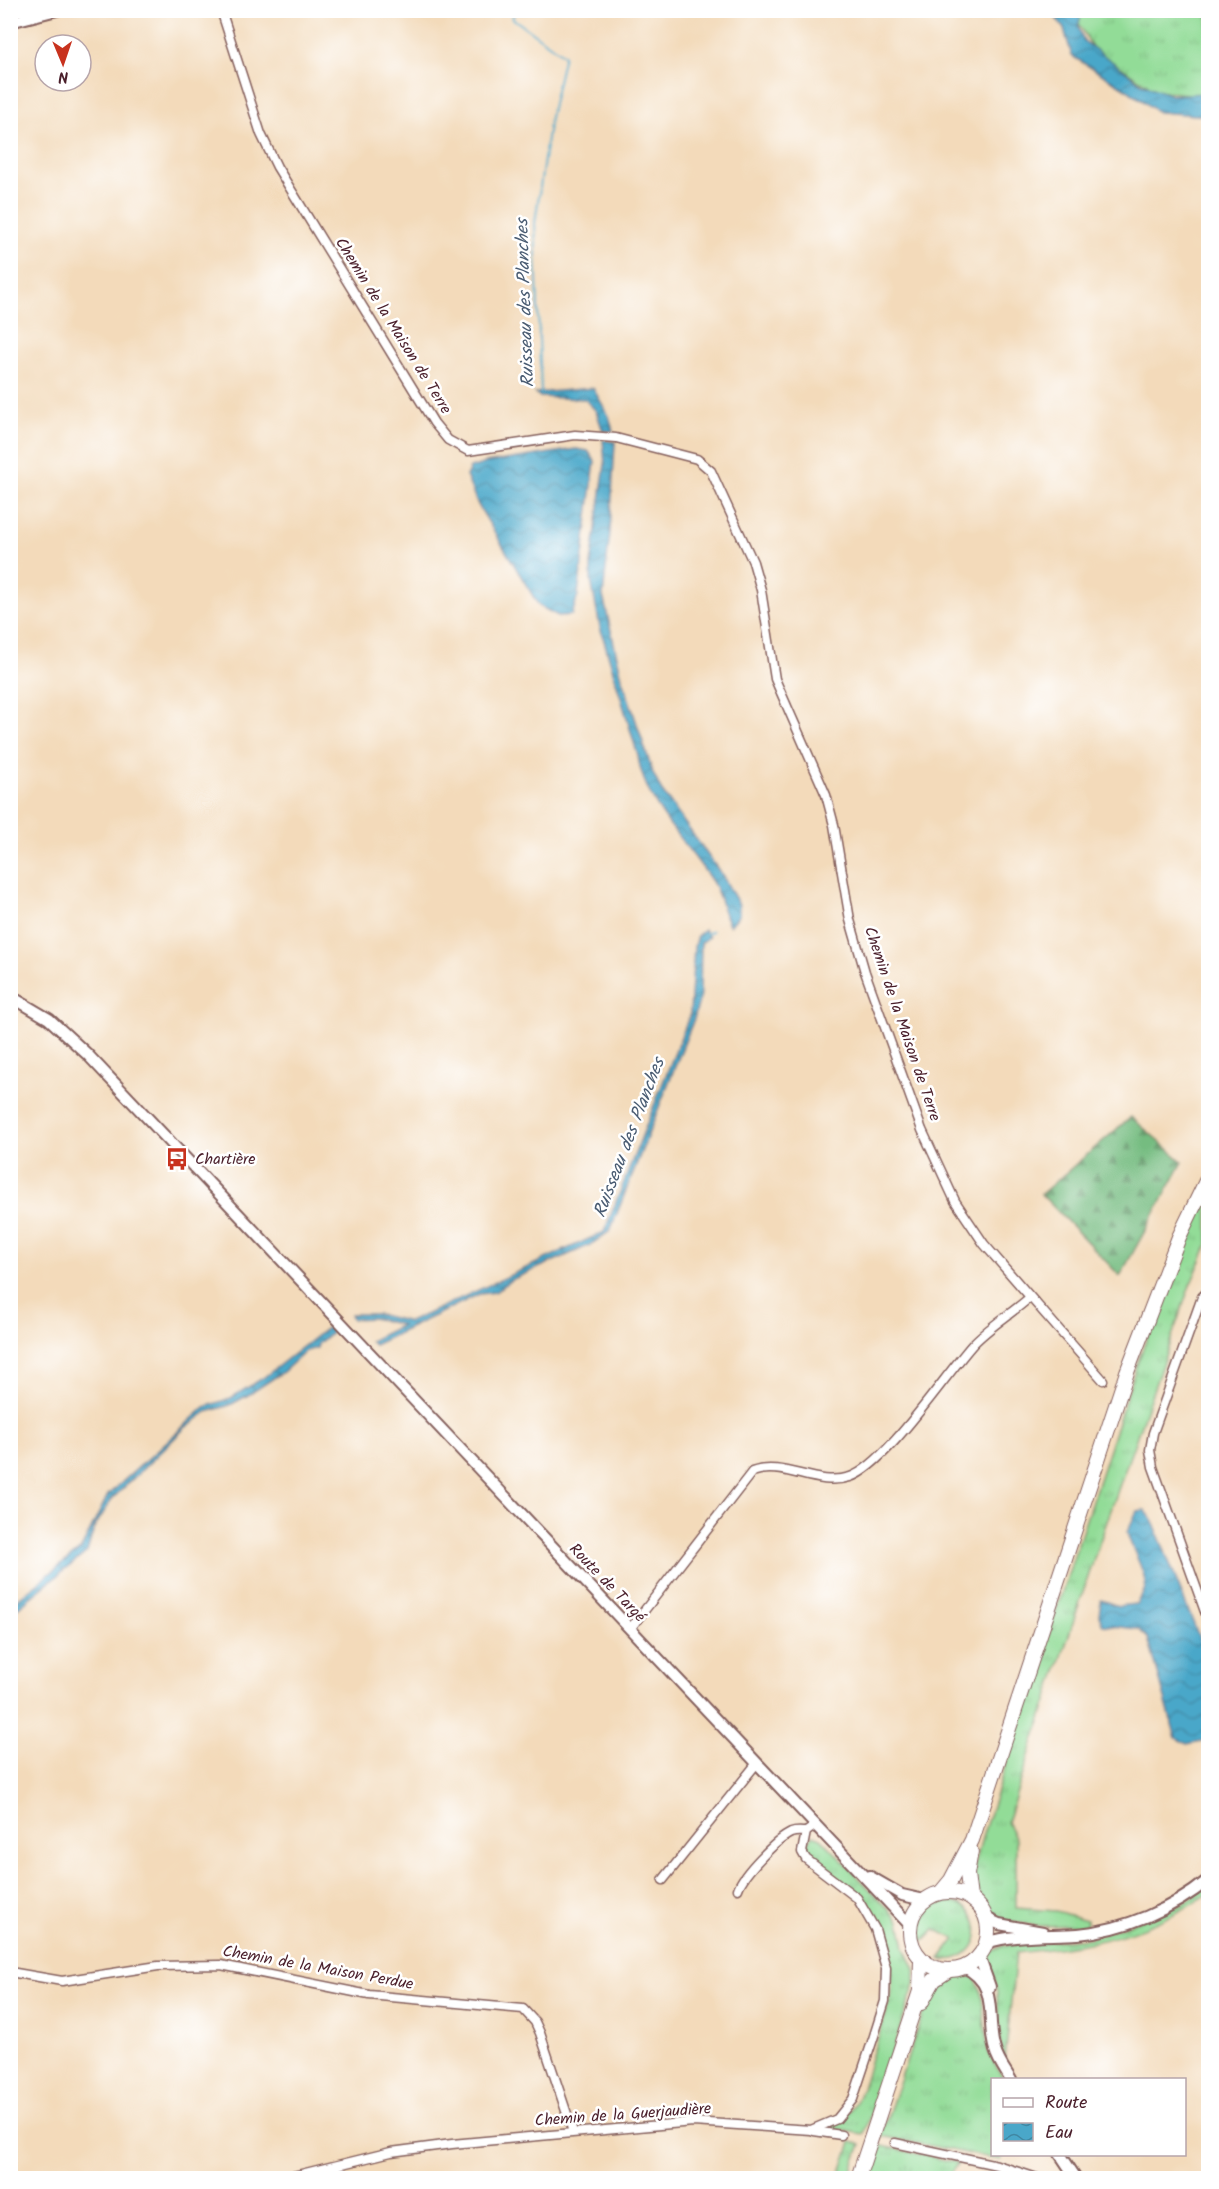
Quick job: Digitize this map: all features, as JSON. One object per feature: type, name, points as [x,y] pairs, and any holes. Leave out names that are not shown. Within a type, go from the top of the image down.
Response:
[{"type":"main road","points":[[972,1840],[967,1874],[970,1898],[986,1918],[988,1930],[986,1943],[979,1956],[964,1967],[939,1969],[921,1959],[911,1943],[909,1924],[912,1915],[924,1900],[940,1892],[951,1880],[972,1840],[1127,1372],[1179,1237],[1209,1177]]},
{"type":"main road","points":[[940,1892],[951,1892],[970,1898]]},
{"type":"main road","points":[[858,2178],[920,1991],[921,1959]]},
{"type":"main road","points":[[908,2029],[934,1980],[949,1970]]},
{"type":"street","points":[[10,22],[57,10]]},
{"type":"street","name":"Chemin de la Maison de Terre","points":[[221,10],[261,134],[277,167],[434,423],[448,440],[468,452],[574,435],[616,438],[697,459],[711,471],[753,562],[775,679],[826,795],[856,940],[922,1130],[955,1201],[984,1244],[1103,1380]]},
{"type":"street","name":"Route de Targé","points":[[10,996],[43,1015],[73,1041],[909,1924]]},
{"type":"street","points":[[1205,1294],[1154,1433],[1150,1450],[1160,1489],[1209,1620]]},
{"type":"street","points":[[630,1629],[752,1472],[762,1468],[776,1469],[827,1480],[850,1477],[868,1467],[939,1389],[975,1341],[1029,1298]]},
{"type":"street","points":[[663,1880],[758,1763]]},
{"type":"street","points":[[738,1889],[743,1875],[791,1833],[806,1832],[816,1825]]},
{"type":"street","name":"Chemin de la Guerjaudière","points":[[285,2178],[391,2152],[573,2132],[693,2122],[811,2130],[837,2119],[853,2098],[885,2001],[887,1985],[875,1929],[857,1898],[806,1859],[802,1852],[806,1832]]},
{"type":"street","name":"Route de Targé","points":[[858,1870],[902,1896],[924,1900]]},
{"type":"street","points":[[986,1943],[999,1939],[1099,1931],[1134,1921],[1171,1904],[1209,1880]]},
{"type":"street","points":[[986,1918],[999,1924],[1058,1935]]},
{"type":"street","points":[[979,1956],[987,1975],[994,2050],[1010,2078]]},
{"type":"street","name":"Chemin de la Maison Perdue","points":[[10,1972],[62,1981],[158,1966],[221,1965],[369,1995],[523,2009],[535,2022],[540,2033],[573,2132]]},
{"type":"street","points":[[964,1967],[976,1973],[984,1982],[990,2002]]},
{"type":"street","points":[[811,2130],[841,2135]]},
{"type":"street","points":[[895,2144],[997,2165],[1037,2178]]},
{"type":"street","points":[[1061,2156],[1076,2178]]},
{"type":"green space","points":[[1071,11],[1208,11],[1208,96],[1157,91],[1094,50]]},
{"type":"green space","points":[[1131,1117],[1183,1162],[1120,1276],[1041,1194]]},
{"type":"green space","points":[[1208,1194],[1208,1244],[1189,1288],[1098,1547],[1007,1822],[1016,1839],[1016,1908],[1056,1911],[1087,1920],[1087,1925],[1040,1926],[1004,1920],[992,1913],[975,1887],[973,1871],[983,1834],[1137,1364],[1166,1287]]},
{"type":"green space","points":[[813,1835],[821,1838],[900,1921],[905,1948],[915,1970],[915,1984],[864,2134],[827,2128],[845,2116],[861,2090],[890,2000],[891,1965],[883,1936],[870,1909],[852,1888],[820,1865],[810,1853],[807,1845]]},
{"type":"green space","points":[[1208,1886],[1208,1894],[1162,1920],[1139,1929],[1116,1937],[1068,1947],[1016,1953],[1005,2060],[999,2032],[996,1984],[989,1965],[989,1953],[1004,1945],[1090,1938],[1181,1905]]},
{"type":"green space","points":[[951,1901],[964,1907],[973,1916],[977,1926],[977,1936],[973,1946],[965,1954],[954,1959],[940,1959],[955,1939],[935,1929],[921,1943],[919,1923],[931,1906]]},
{"type":"green space","points":[[957,1975],[974,1977],[981,1990],[988,2053],[1003,2078],[991,2078],[991,2156],[1003,2156],[1001,2160],[881,2136],[925,2007],[938,1983]]},
{"type":"green space","points":[[851,2142],[861,2144],[849,2178],[839,2178]]},
{"type":"green space","points":[[878,2145],[958,2163],[947,2178],[867,2178]]},
{"type":"water","points":[[1051,11],[1082,11],[1078,27],[1084,41],[1143,84],[1171,95],[1208,93],[1208,116],[1158,112],[1126,89],[1072,56],[1064,29]]},
{"type":"water","points":[[593,388],[609,416],[613,431],[603,431],[596,411],[585,399],[540,397],[535,393]]},
{"type":"water","points":[[603,440],[615,442],[610,532],[603,596],[622,678],[653,773],[661,790],[722,875],[739,905],[739,915],[730,926],[713,883],[668,823],[649,791],[642,774],[600,627],[591,581],[591,564],[605,464]]},
{"type":"water","points":[[576,449],[588,451],[595,461],[578,595],[572,615],[558,616],[539,606],[478,505],[466,476],[470,468],[486,463]]},
{"type":"water","points":[[704,930],[709,937],[701,943],[700,997],[695,1016],[610,1231],[590,1245],[511,1280],[495,1292],[479,1294],[374,1345],[370,1341],[402,1325],[373,1318],[352,1319],[350,1314],[377,1314],[409,1322],[604,1232],[690,1014],[694,947],[697,936]]},
{"type":"water","points":[[332,1324],[336,1328],[318,1344],[317,1348],[306,1351],[283,1372],[248,1395],[230,1405],[207,1412],[185,1428],[112,1499],[94,1528],[87,1552],[11,1613],[11,1604],[81,1549],[108,1495],[205,1407],[231,1398],[263,1378]]},
{"type":"water","points":[[1145,1510],[1152,1519],[1208,1660],[1208,1738],[1206,1740],[1187,1744],[1176,1738],[1148,1638],[1138,1629],[1103,1625],[1099,1615],[1101,1600],[1118,1606],[1136,1604],[1144,1591],[1145,1581],[1127,1532],[1137,1511]]},
{"type":"waterway","name":"Ruisseau des Planches","points":[[516,10],[512,18],[564,55],[550,117],[535,223],[541,393]]},
{"type":"waterway","name":"Ruisseau des Planches","points":[[704,935],[712,931]]},
{"type":"place","name":"Chartière","points":[[177,1159]]}]
